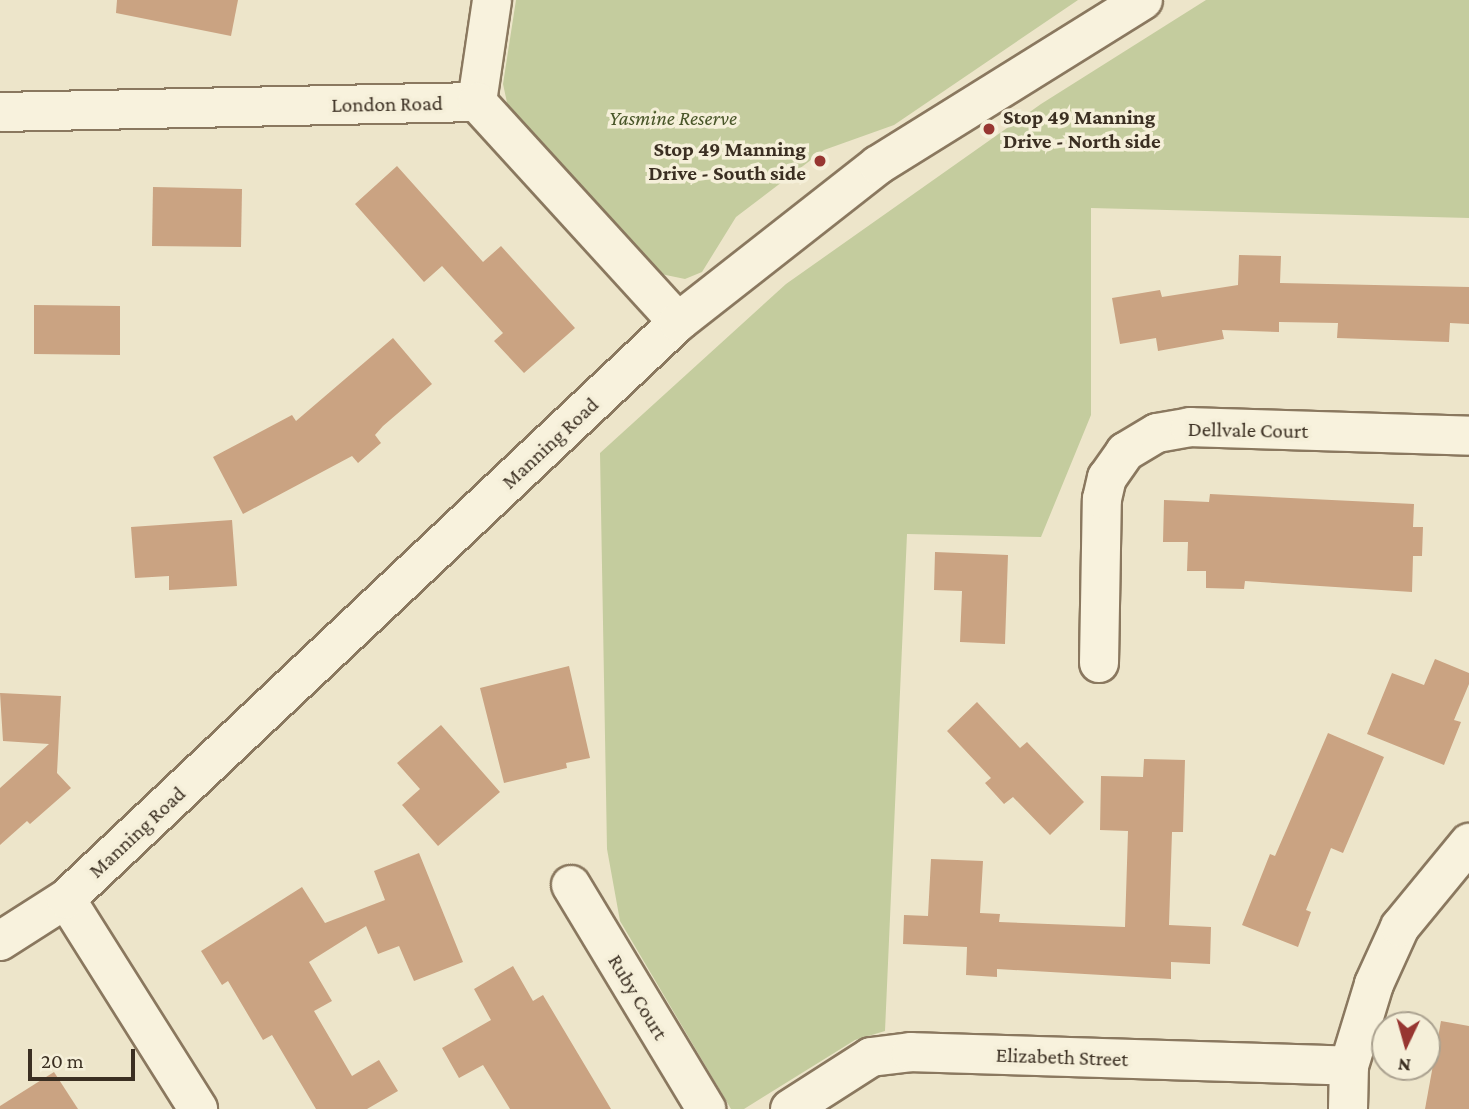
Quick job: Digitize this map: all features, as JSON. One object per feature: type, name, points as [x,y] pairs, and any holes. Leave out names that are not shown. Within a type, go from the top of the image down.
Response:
[{"type":"street","points":[[492,0],[477,102],[678,322]]},
{"type":"street","name":"Manning Road","points":[[0,941],[66,899],[678,322],[878,165],[1143,0]]},
{"type":"street","name":"London Road","points":[[0,112],[477,102]]},
{"type":"street","name":"Dellvale Court","points":[[1098,663],[1102,499],[1107,478],[1125,452],[1157,433],[1190,427],[1469,436]]},
{"type":"street","points":[[1348,1109],[1349,1066],[1374,984],[1400,927],[1469,843]]},
{"type":"street","name":"Ruby Court","points":[[570,886],[706,1109]]},
{"type":"street","points":[[66,899],[198,1109]]},
{"type":"street","name":"Elizabeth Street","points":[[790,1109],[871,1057],[911,1052],[1349,1066]]},
{"type":"green space","name":"Yasmine Reserve","points":[[516,0],[1078,0],[894,125],[824,150],[736,217],[702,272],[685,279],[661,274],[511,121],[503,84]]},
{"type":"green space","points":[[1206,0],[1469,0],[1469,218],[1091,208],[1091,415],[1041,537],[907,534],[885,1031],[855,1040],[744,1109],[731,1109],[620,921],[607,849],[600,453],[786,284],[1041,104]]},
{"type":"building","points":[[117,0],[238,0],[231,36],[116,13]]},
{"type":"building","points":[[397,166],[483,262],[501,246],[575,328],[524,373],[494,341],[503,333],[442,266],[424,282],[355,204]]},
{"type":"building","points":[[153,187],[242,189],[241,247],[152,246]]},
{"type":"building","points":[[1239,255],[1281,256],[1280,283],[1469,287],[1469,324],[1450,323],[1449,342],[1337,338],[1338,323],[1279,322],[1279,332],[1222,330],[1224,339],[1158,351],[1156,338],[1120,344],[1112,298],[1160,290],[1162,297],[1238,285]]},
{"type":"building","points":[[34,305],[120,306],[120,355],[34,354]]},
{"type":"building","points":[[393,338],[432,384],[383,426],[375,435],[381,443],[358,463],[352,456],[243,514],[213,457],[292,415],[296,421]]},
{"type":"building","points":[[1210,494],[1414,504],[1413,527],[1423,527],[1422,556],[1413,556],[1412,592],[1245,581],[1244,589],[1206,588],[1206,571],[1187,571],[1188,542],[1163,542],[1164,500],[1209,502]]},
{"type":"building","points":[[232,520],[237,586],[169,590],[169,576],[135,578],[131,527]]},
{"type":"building","points":[[935,552],[1008,555],[1005,644],[960,642],[962,591],[934,590]]},
{"type":"building","points":[[1435,659],[1469,673],[1469,684],[1454,720],[1461,722],[1444,765],[1367,734],[1392,673],[1424,685]]},
{"type":"building","points":[[569,666],[590,758],[566,763],[567,768],[504,783],[480,688]]},
{"type":"building","points":[[0,693],[61,696],[57,773],[71,788],[30,824],[27,821],[0,845],[0,788],[49,744],[3,741]]},
{"type":"building","points":[[977,702],[1020,748],[1027,742],[1084,802],[1050,835],[1013,797],[1004,804],[985,783],[991,778],[947,731]]},
{"type":"building","points":[[441,725],[500,792],[438,846],[402,805],[420,789],[397,763]]},
{"type":"building","points":[[1328,733],[1384,757],[1343,853],[1331,848],[1306,910],[1311,912],[1298,947],[1242,925],[1270,854],[1275,856]]},
{"type":"building","points":[[1144,759],[1185,760],[1183,832],[1172,832],[1169,925],[1211,927],[1210,964],[1171,962],[1171,979],[997,969],[997,977],[966,975],[967,947],[903,944],[904,915],[928,916],[931,859],[983,861],[980,913],[1000,914],[999,922],[1125,927],[1128,831],[1100,830],[1101,776],[1143,777]]},
{"type":"building","points":[[419,853],[463,962],[414,981],[399,946],[378,954],[366,926],[309,962],[332,1001],[314,1011],[352,1076],[379,1060],[398,1091],[367,1109],[316,1109],[272,1035],[263,1040],[228,981],[222,985],[201,951],[302,887],[325,923],[385,900],[374,871]]},
{"type":"building","points":[[513,966],[533,1001],[543,995],[611,1109],[510,1109],[483,1065],[459,1078],[442,1048],[491,1020],[474,989]]},
{"type":"building","points":[[1441,1021],[1469,1026],[1469,1109],[1425,1109],[1430,1081],[1441,1081]]},
{"type":"building","points":[[54,1072],[78,1109],[0,1109],[0,1106]]},
{"type":"place","name":"Stop 49 Manning Drive - North side","points":[[989,129]]},
{"type":"place","name":"Stop 49 Manning Drive - South side","points":[[820,161]]}]
